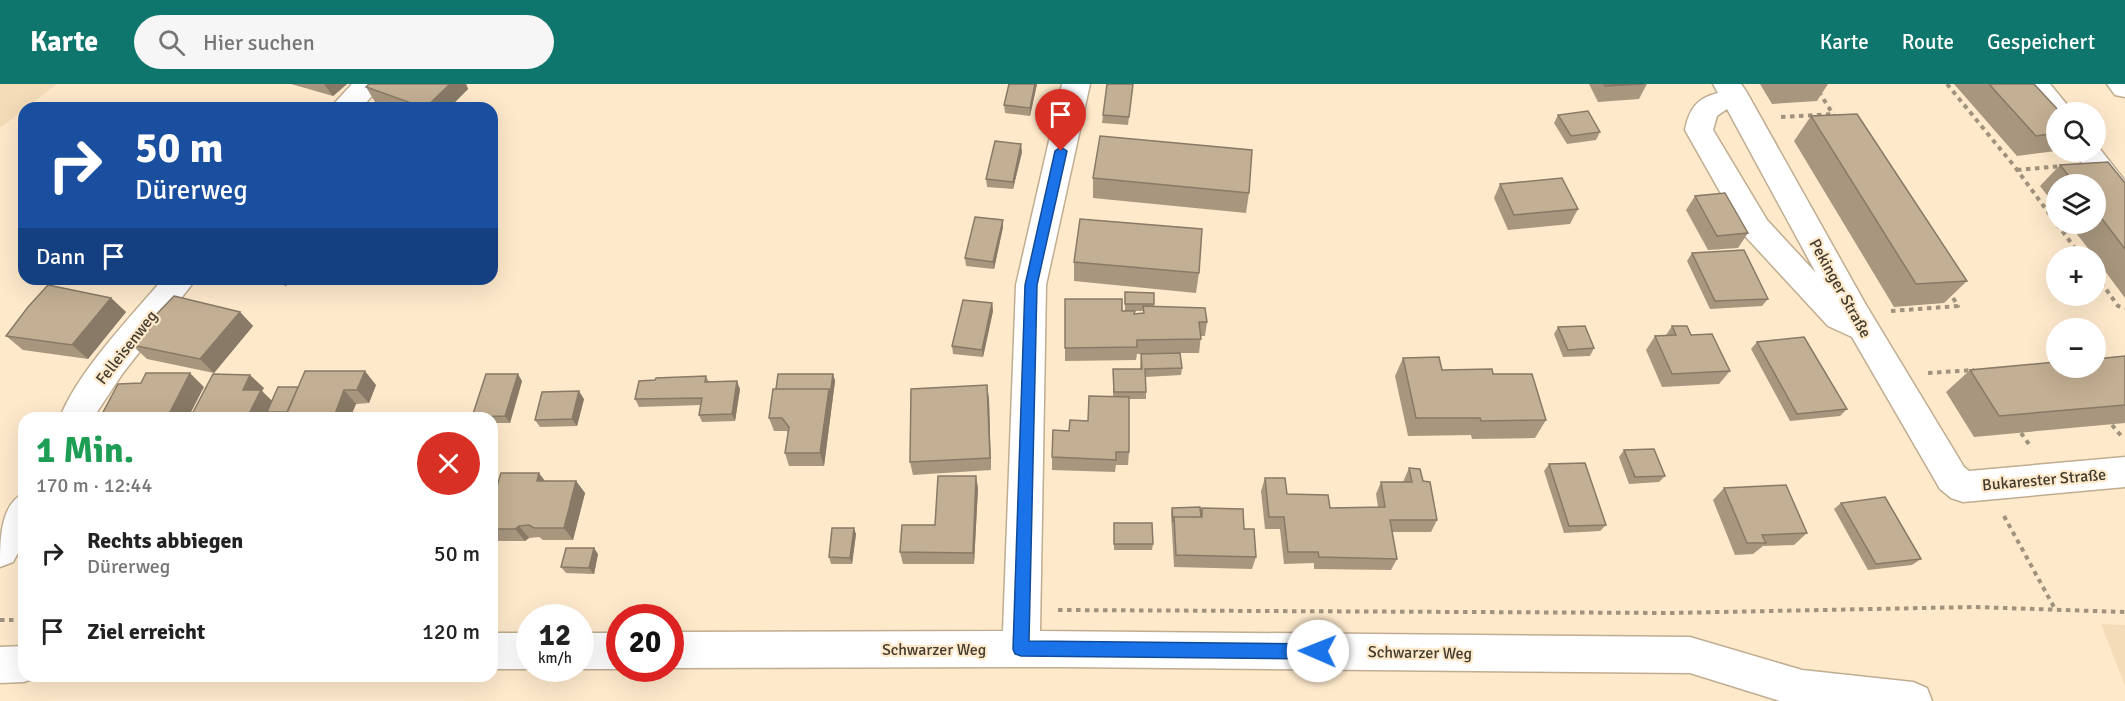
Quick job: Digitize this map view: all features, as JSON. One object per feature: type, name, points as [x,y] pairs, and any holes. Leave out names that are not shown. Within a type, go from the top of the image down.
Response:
[{"type":"street","points":[[350,102],[369,84]]},
{"type":"street","points":[[1021,649],[1031,285],[1076,84]]},
{"type":"street","points":[[2035,84],[2050,102]]},
{"type":"street","points":[[2121,84],[2125,88]]},
{"type":"street","points":[[1737,100],[1711,104],[1701,115],[1699,130],[1756,228],[1839,317],[1860,323]]},
{"type":"street","name":"Pekinger Straße","points":[[1737,100],[1860,323],[1952,478],[1975,486]]},
{"type":"street","points":[[2096,162],[2125,202]]},
{"type":"street","name":"Felleisenweg","points":[[80,412],[116,357],[176,285]]},
{"type":"street","name":"Bukarester Straße","points":[[1975,486],[2125,472]]},
{"type":"street","points":[[0,551],[18,520]]},
{"type":"street","name":"Schwarzer Weg","points":[[684,650],[1021,649],[1690,655],[1803,689],[1913,701]]},
{"type":"street","points":[[498,651],[516,651]]},
{"type":"street","points":[[0,665],[18,664]]},
{"type":"path","points":[[1814,84],[1840,124]]},
{"type":"path","points":[[1947,84],[2046,208]]},
{"type":"path","points":[[1737,100],[1834,114]]},
{"type":"path","points":[[2017,170],[2063,162]]},
{"type":"path","points":[[2106,289],[2118,306],[2125,308]]},
{"type":"path","points":[[1860,323],[1959,306],[1948,290]]},
{"type":"path","points":[[1891,376],[1986,369]]},
{"type":"path","points":[[2112,425],[2125,440]]},
{"type":"path","points":[[1975,486],[2055,610]]},
{"type":"path","points":[[1670,613],[1974,607],[2125,612]]},
{"type":"path","points":[[0,620],[18,620]]},
{"type":"shaded area","points":[[0,84],[57,84],[34,102],[18,102],[18,114],[0,128]]},
{"type":"shaded area","points":[[2101,624],[2125,625],[2125,686]]},
{"type":"building","points":[[369,84],[450,84],[431,102],[408,102],[366,87]]},
{"type":"building","points":[[1009,84],[1035,84],[1030,108],[1004,105]]},
{"type":"building","points":[[1107,84],[1133,84],[1129,117],[1103,115]]},
{"type":"building","points":[[1604,84],[1643,84],[1605,86]]},
{"type":"building","points":[[1989,84],[2034,84],[2051,102],[2046,102],[2046,134],[2036,136]]},
{"type":"building","points":[[1588,111],[1600,132],[1571,136],[1558,115]]},
{"type":"building","points":[[1857,114],[1967,281],[1916,284],[1811,116]]},
{"type":"building","points":[[1100,136],[1252,150],[1249,193],[1093,178]]},
{"type":"building","points":[[995,141],[1021,144],[1013,182],[986,179]]},
{"type":"building","points":[[2108,162],[2125,183],[2125,249],[2106,224],[2106,174],[2067,174],[2060,165]]},
{"type":"building","points":[[1562,178],[1578,209],[1514,215],[1500,184]]},
{"type":"building","points":[[1725,193],[1748,233],[1717,236],[1695,196]]},
{"type":"building","points":[[975,217],[1003,220],[993,262],[965,258]]},
{"type":"building","points":[[1080,219],[1202,229],[1199,273],[1074,262]]},
{"type":"building","points":[[1744,250],[1768,299],[1715,301],[1692,253]]},
{"type":"building","points":[[48,285],[111,298],[72,345],[6,336],[28,307]]},
{"type":"building","points":[[1125,292],[1154,293],[1154,304],[1125,304]]},
{"type":"building","points":[[174,296],[240,312],[200,359],[132,345],[151,320]]},
{"type":"building","points":[[1065,299],[1122,299],[1122,311],[1135,311],[1134,314],[1144,313],[1143,306],[1205,308],[1207,322],[1199,322],[1201,339],[1137,340],[1137,347],[1065,348]]},
{"type":"building","points":[[963,300],[992,303],[982,350],[952,346]]},
{"type":"building","points":[[1585,326],[1594,348],[1568,350],[1558,327]]},
{"type":"building","points":[[1672,326],[1687,326],[1691,335],[1712,334],[1730,371],[1672,374],[1655,336],[1676,335]]},
{"type":"building","points":[[1804,337],[1847,409],[1797,414],[1757,342]]},
{"type":"building","points":[[1180,353],[1182,368],[1145,369],[1146,392],[1114,392],[1113,369],[1142,369],[1141,354]]},
{"type":"building","points":[[2125,356],[2125,405],[1999,416],[1970,370],[2046,363],[2046,378],[2106,378],[2106,358]]},
{"type":"building","points":[[1439,357],[1442,370],[1492,369],[1493,374],[1532,374],[1546,420],[1481,421],[1480,418],[1416,418],[1403,358]]},
{"type":"building","points":[[305,371],[365,371],[357,390],[344,390],[336,412],[288,412]]},
{"type":"building","points":[[146,373],[190,373],[170,412],[103,412],[118,384],[141,383]]},
{"type":"building","points":[[213,374],[250,375],[243,390],[261,390],[250,412],[193,412]]},
{"type":"building","points":[[486,374],[518,374],[505,416],[498,416],[498,412],[474,412]]},
{"type":"building","points":[[778,374],[833,374],[830,395],[829,389],[776,389]]},
{"type":"building","points":[[706,376],[705,382],[737,381],[732,414],[699,415],[702,398],[635,399],[639,381]]},
{"type":"building","points":[[987,385],[990,458],[910,462],[911,389]]},
{"type":"building","points":[[278,387],[298,387],[287,412],[267,412]]},
{"type":"building","points":[[773,389],[829,389],[820,453],[785,453],[789,427],[782,418],[769,418]]},
{"type":"building","points":[[579,391],[572,419],[535,420],[542,392]]},
{"type":"building","points":[[1089,396],[1129,397],[1129,452],[1116,452],[1116,460],[1052,457],[1053,430],[1069,431],[1070,420],[1088,421]]},
{"type":"building","points":[[1654,449],[1665,476],[1635,477],[1624,450]]},
{"type":"building","points":[[1585,463],[1606,525],[1569,526],[1549,464]]},
{"type":"building","points":[[1409,468],[1420,469],[1423,481],[1430,482],[1437,520],[1390,520],[1397,559],[1319,557],[1318,552],[1288,552],[1284,517],[1269,517],[1265,478],[1285,478],[1287,494],[1328,495],[1330,508],[1385,507],[1381,482],[1412,482]]},
{"type":"building","points":[[501,473],[539,473],[537,481],[576,481],[564,528],[534,528],[529,525],[515,529],[498,529],[498,483]]},
{"type":"building","points":[[938,476],[976,476],[973,553],[900,552],[902,525],[935,525]]},
{"type":"building","points":[[1786,485],[1807,533],[1762,535],[1766,543],[1747,543],[1724,488]]},
{"type":"building","points":[[1885,497],[1921,559],[1876,564],[1841,503]]},
{"type":"building","points":[[1200,507],[1201,517],[1174,517],[1173,522],[1172,508]]},
{"type":"building","points":[[1202,508],[1243,509],[1244,529],[1254,529],[1256,557],[1176,555],[1174,517],[1202,517]]},
{"type":"building","points":[[1114,523],[1152,523],[1153,544],[1114,544]]},
{"type":"building","points":[[832,528],[854,528],[850,558],[829,557]]},
{"type":"building","points":[[566,548],[594,548],[589,568],[561,567]]},
{"type":"route","points":[[1061,151],[1031,285],[1021,649],[1318,651]]}]
